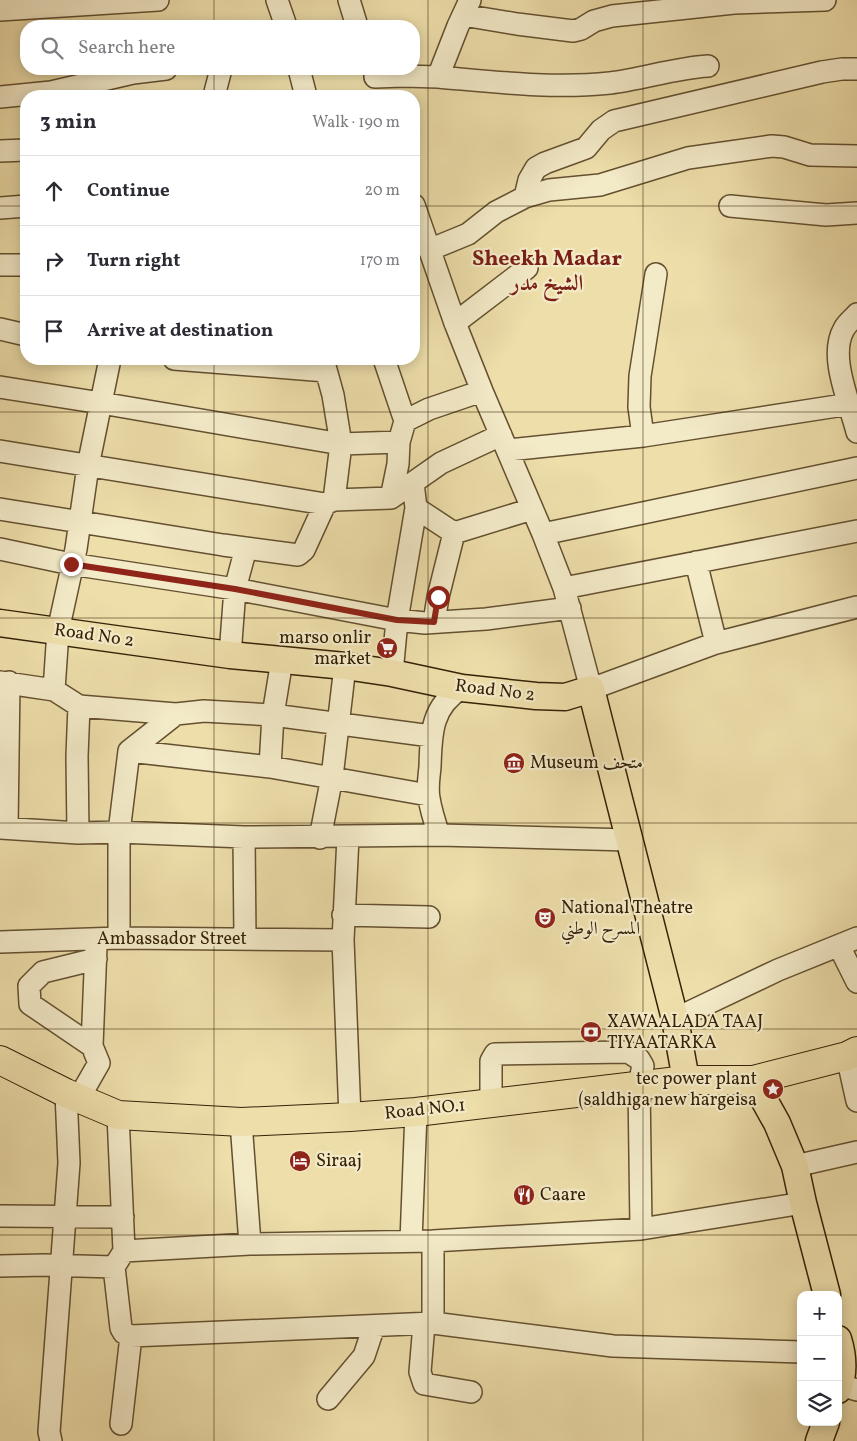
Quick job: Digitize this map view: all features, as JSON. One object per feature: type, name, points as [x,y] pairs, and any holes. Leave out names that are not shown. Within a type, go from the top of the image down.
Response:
[{"type":"highway","name":"Road NO.1","points":[[0,1060],[73,1096],[118,1115],[241,1122],[416,1112],[639,1084],[686,1080],[753,1080],[852,1053]]},
{"type":"main road","name":"Road No 2","points":[[0,623],[230,655],[345,666],[392,673],[462,688],[536,696],[565,697],[591,689]]},
{"type":"main road","points":[[591,689],[675,1019],[686,1080]]},
{"type":"main road","points":[[753,1080],[777,1123],[795,1166],[826,1291]]},
{"type":"main road","points":[[842,1365],[845,1388]]},
{"type":"street","points":[[0,10],[158,0]]},
{"type":"street","points":[[276,0],[284,20]]},
{"type":"street","points":[[348,0],[355,20]]},
{"type":"street","points":[[438,77],[466,8],[518,24],[573,31],[581,29],[594,21],[612,16],[734,3],[825,0]]},
{"type":"street","points":[[375,81],[404,76],[541,86],[573,86],[612,83],[693,67],[708,66]]},
{"type":"street","points":[[525,197],[529,180],[536,168],[544,163],[586,148],[601,130],[614,121],[822,72],[857,69]]},
{"type":"street","points":[[60,90],[124,75]]},
{"type":"street","points":[[216,90],[219,75]]},
{"type":"street","points":[[301,75],[304,90]]},
{"type":"street","points":[[0,97],[20,95]]},
{"type":"street","points":[[429,250],[468,234],[496,212],[525,197],[549,190],[600,185],[688,158],[756,147],[784,147],[810,155],[857,156]]},
{"type":"street","points":[[0,151],[20,150]]},
{"type":"street","points":[[0,208],[20,206]]},
{"type":"street","points":[[730,206],[826,215],[857,213]]},
{"type":"street","points":[[420,223],[455,323],[543,534],[567,598],[591,689],[716,643],[857,607]]},
{"type":"street","points":[[0,265],[20,265]]},
{"type":"street","points":[[455,323],[527,268]]},
{"type":"street","points":[[643,436],[639,407],[640,376],[656,274]]},
{"type":"street","points":[[857,314],[844,329],[839,342],[838,356],[838,368],[857,432]]},
{"type":"street","points":[[0,329],[20,334]]},
{"type":"street","points":[[54,690],[58,631],[71,564],[76,549],[88,466],[109,365]]},
{"type":"street","points":[[0,509],[246,548],[302,554],[330,502],[341,444],[333,395],[325,365]]},
{"type":"street","points":[[386,365],[405,421],[399,442],[398,464],[391,498]]},
{"type":"street","points":[[0,387],[341,444],[399,442]]},
{"type":"street","points":[[405,421],[428,409],[482,391]]},
{"type":"street","points":[[0,452],[330,502],[391,498],[441,463],[504,443],[643,436],[850,404]]},
{"type":"street","points":[[543,534],[857,468]]},
{"type":"street","points":[[392,673],[397,620],[416,508],[413,483]]},
{"type":"street","points":[[416,508],[454,534]]},
{"type":"street","points":[[454,534],[532,510]]},
{"type":"street","points":[[0,549],[71,564],[235,589],[397,620],[434,622],[486,619],[696,562],[857,530]]},
{"type":"street","points":[[434,622],[438,597],[454,534]]},
{"type":"street","points":[[230,655],[235,589],[246,548]]},
{"type":"street","points":[[696,562],[716,643]]},
{"type":"street","points":[[270,767],[273,715],[282,660]]},
{"type":"street","points":[[320,838],[332,777],[345,666]]},
{"type":"street","points":[[431,736],[273,715],[204,711],[176,714],[79,706],[54,690],[4,682],[4,828],[78,833],[119,832],[244,838],[348,838],[439,835],[629,840]]},
{"type":"street","points":[[439,835],[431,813],[428,795],[431,736],[435,720],[444,703],[451,694],[462,688]]},
{"type":"street","points":[[78,833],[77,756],[79,706]]},
{"type":"street","points":[[119,938],[119,832],[129,751],[176,714]]},
{"type":"street","points":[[129,751],[270,767],[428,795]]},
{"type":"street","points":[[244,838],[245,938]]},
{"type":"street","points":[[348,838],[343,940],[350,1117]]},
{"type":"street","points":[[343,915],[430,917]]},
{"type":"street","name":"Ambassador Street","points":[[0,942],[96,949],[119,938],[343,940]]},
{"type":"street","points":[[675,1019],[778,970],[848,942],[857,982]]},
{"type":"street","points":[[44,1438],[61,1266],[73,1096],[99,1063],[92,1046],[96,949],[43,972],[29,986],[30,1004],[92,1046]]},
{"type":"street","points":[[491,1102],[491,1062],[495,1054],[628,1052],[639,1059],[643,1066],[639,1084],[641,1230]]},
{"type":"street","points":[[852,1053],[857,1101]]},
{"type":"street","points":[[411,1241],[416,1112]]},
{"type":"street","points":[[118,1115],[123,1217],[119,1259],[121,1328],[124,1333],[131,1336],[428,1324],[613,1346],[797,1352]]},
{"type":"street","points":[[241,1122],[250,1244]]},
{"type":"street","points":[[795,1166],[857,1152]]},
{"type":"street","points":[[0,1266],[61,1266],[250,1244],[432,1241],[641,1230],[803,1203]]},
{"type":"street","points":[[0,1216],[123,1217]]},
{"type":"street","points":[[432,1241],[428,1324],[420,1372],[424,1384],[471,1392]]},
{"type":"street","points":[[328,1399],[364,1356],[374,1326]]},
{"type":"street","points":[[121,1424],[131,1336]]},
{"type":"place","name":"marso onlir market","points":[[387,648]]},
{"type":"place","name":"Museum متحف","points":[[514,763]]},
{"type":"place","name":"National Theatre المسرح الوطني","points":[[545,918]]},
{"type":"place","name":"XAWAALADA TAAJ TIYAATARKA","points":[[591,1032]]},
{"type":"place","name":"tec power plant (saldhiga new hargeisa","points":[[773,1089]]},
{"type":"place","name":"Siraaj","points":[[300,1161]]},
{"type":"place","name":"Caare","points":[[524,1195]]},
{"type":"district","name":"Sheekh Madar الشيخ مدر","points":[[547,272]]},
{"type":"route","points":[[71,564],[235,589],[397,620],[425,623],[434,622],[438,597]]}]
